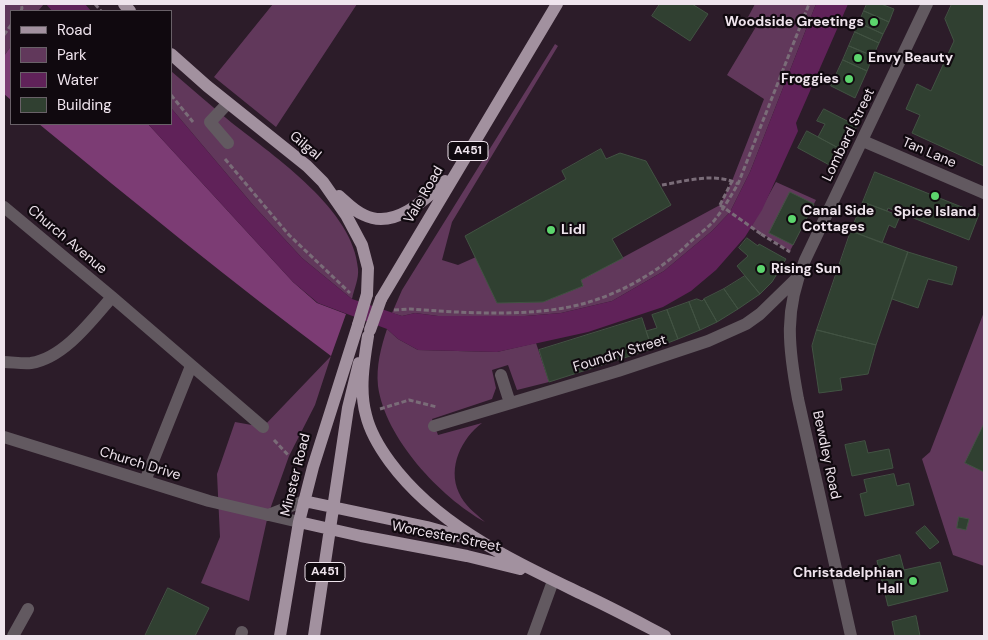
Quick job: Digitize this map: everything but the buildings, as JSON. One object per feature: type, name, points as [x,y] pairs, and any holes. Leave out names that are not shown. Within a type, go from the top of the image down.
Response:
[{"type":"main road","name":"Vale Road","points":[[365,330],[381,299],[456,171],[557,4]]},
{"type":"main road","name":"Gilgal","points":[[172,55],[228,103],[289,151],[323,182],[346,215],[362,245],[368,268],[365,330]]},
{"type":"main road","points":[[323,182],[355,210],[365,216],[383,219],[398,215],[419,204],[456,171]]},
{"type":"main road","name":"Minster Road","points":[[280,636],[299,522],[325,422],[365,330]]},
{"type":"main road","name":"A451","points":[[314,636],[351,392],[365,330]]},
{"type":"main road","name":"Worcester Street","points":[[365,330],[364,401],[367,419],[374,436],[403,480],[428,504],[480,541],[553,581],[665,636]]},
{"type":"main road","name":"Worcester Street","points":[[304,501],[427,527],[480,541]]},
{"type":"main road","name":"Worcester Street","points":[[299,522],[507,565],[553,581]]},
{"type":"street","name":"Lombard Street","points":[[797,278],[927,4]]},
{"type":"street","points":[[228,103],[210,122],[228,143]]},
{"type":"street","name":"Tan Lane","points":[[863,141],[984,193]]},
{"type":"street","name":"Church Avenue","points":[[4,207],[263,427]]},
{"type":"street","name":"Foundry Street","points":[[434,426],[686,350],[723,335],[746,324],[760,314],[797,278]]},
{"type":"street","name":"Bewdley Road","points":[[797,278],[789,323],[791,361],[851,636]]},
{"type":"street","points":[[4,362],[32,363],[55,354],[76,338],[112,297]]},
{"type":"street","points":[[145,481],[192,366]]},
{"type":"street","points":[[502,374],[510,403]]},
{"type":"street","name":"Church Drive","points":[[4,437],[209,501],[299,522]]},
{"type":"street","points":[[268,516],[304,501]]},
{"type":"street","points":[[533,636],[553,581]]},
{"type":"street","points":[[13,636],[28,609]]},
{"type":"path","points":[[394,310],[410,308],[517,312],[566,307],[587,303],[605,296],[654,271],[712,223],[724,208],[738,184],[809,4]]},
{"type":"path","points":[[172,96],[196,124]]},
{"type":"path","points":[[223,158],[289,235],[352,294]]},
{"type":"path","points":[[662,185],[704,178],[732,181],[738,184]]},
{"type":"path","points":[[732,181],[720,205],[761,234],[805,260]]},
{"type":"path","points":[[384,407],[409,400]]},
{"type":"path","points":[[263,427],[289,456]]},
{"type":"green space","points":[[4,4],[44,4],[39,10],[10,10],[10,47],[4,56]]},
{"type":"green space","points":[[273,4],[357,4],[276,127],[214,77]]},
{"type":"green space","points":[[755,4],[816,4],[750,172],[730,212],[712,231],[664,271],[612,301],[561,313],[525,316],[438,316],[415,313],[402,316],[392,313],[402,290],[555,44],[558,46],[452,222],[442,260],[458,265],[476,257],[497,303],[543,302],[583,286],[581,280],[720,205],[732,181],[764,99],[727,75],[757,25],[747,19]]},
{"type":"green space","points":[[172,72],[224,117],[290,169],[328,206],[343,226],[353,247],[358,273],[352,299],[302,258],[253,205],[172,109]]},
{"type":"green space","points":[[776,182],[816,200],[790,251],[751,227]]},
{"type":"green space","points":[[984,312],[984,424],[966,462],[984,472],[984,566],[953,555],[922,459],[930,452]]},
{"type":"green space","points":[[387,329],[398,339],[418,350],[497,352],[536,343],[549,382],[517,390],[508,365],[492,370],[496,388],[492,399],[432,419],[438,435],[482,423],[468,437],[458,454],[455,473],[461,497],[470,509],[485,522],[450,498],[433,482],[417,464],[391,426],[378,386],[380,357]]},
{"type":"green space","points":[[331,356],[315,405],[289,456],[268,515],[249,601],[201,583],[220,537],[217,474],[235,422],[263,427]]},
{"type":"shaded area","points":[[10,47],[10,99],[4,94],[4,56]]},
{"type":"shaded area","points":[[40,125],[149,125],[293,282],[317,303],[346,314],[331,356],[257,300]]},
{"type":"water","points":[[46,4],[85,4],[90,10],[51,10]]},
{"type":"water","points":[[816,4],[848,4],[796,123],[798,131],[762,210],[745,237],[716,270],[691,291],[663,307],[588,332],[497,352],[418,350],[398,339],[387,329],[318,303],[293,282],[149,125],[172,125],[172,109],[253,205],[302,258],[352,299],[402,316],[415,313],[438,316],[525,316],[561,313],[612,301],[664,271],[712,231],[730,212],[750,172]]},
{"type":"place","name":"Woodside Greetings","points":[[874,22]]},
{"type":"place","name":"Envy Beauty","points":[[858,58]]},
{"type":"place","name":"Froggies","points":[[849,79]]},
{"type":"place","name":"Spice Island","points":[[935,196]]},
{"type":"place","name":"Canal Side Cottages","points":[[792,219]]},
{"type":"place","name":"Lidl","points":[[551,230]]},
{"type":"place","name":"Rising Sun","points":[[761,269]]},
{"type":"place","name":"Christadelphian Hall","points":[[913,581]]}]
